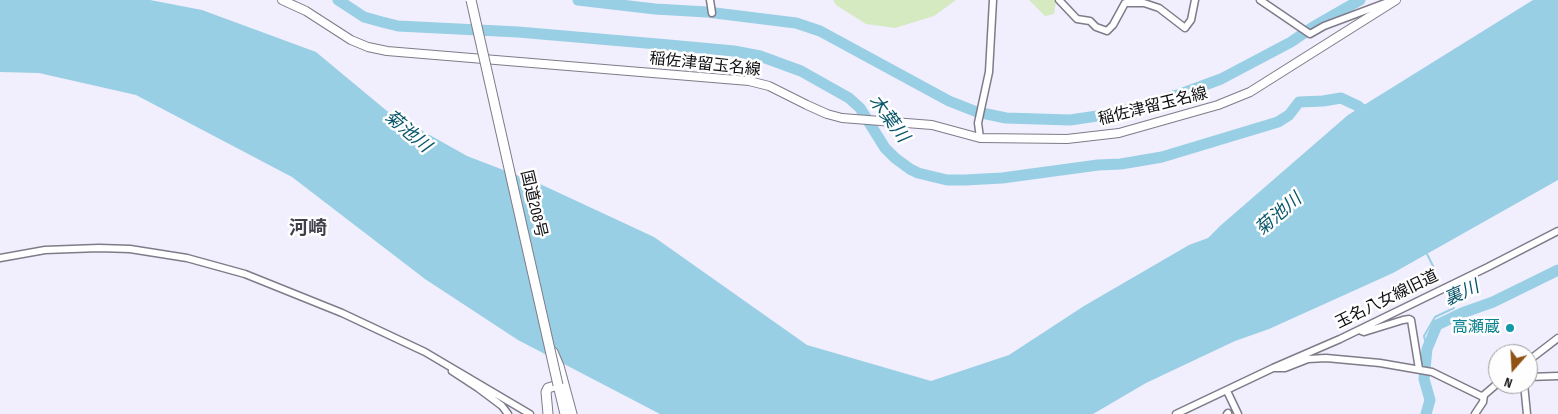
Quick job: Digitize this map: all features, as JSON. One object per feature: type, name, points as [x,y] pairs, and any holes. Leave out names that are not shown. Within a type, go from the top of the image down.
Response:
[{"type":"highway","name":"国道208号","points":[[471,0],[565,414]]},
{"type":"highway","points":[[551,347],[559,366],[572,414]]},
{"type":"highway","points":[[548,414],[546,392],[548,388],[558,385]]},
{"type":"main road","name":"稲佐津留玉名線","points":[[282,0],[306,11],[351,40],[368,47],[388,51],[749,81],[775,89],[827,114],[859,120],[932,125],[980,138],[1067,139],[1119,133],[1218,105],[1250,92],[1395,0]]},
{"type":"street","points":[[710,0],[712,13]]},
{"type":"street","points":[[980,138],[978,123],[989,72],[993,0]]},
{"type":"street","points":[[1058,0],[1077,19],[1090,21],[1096,27],[1107,31],[1113,26],[1125,3],[1137,2],[1159,8],[1185,28],[1192,20],[1195,0]]},
{"type":"street","points":[[1260,0],[1310,34],[1324,26],[1395,0]]},
{"type":"street","name":"玉名八女線旧道","points":[[1176,414],[1488,268],[1558,231]]},
{"type":"street","points":[[0,258],[45,250],[130,249],[187,258],[245,274],[306,298],[426,352],[530,414]]},
{"type":"street","points":[[1358,330],[1364,332],[1402,320],[1412,320],[1420,369]]},
{"type":"street","points":[[1538,353],[1558,338]]},
{"type":"street","points":[[1325,344],[1326,358]]},
{"type":"street","points":[[1273,368],[1285,368],[1308,358],[1380,363],[1432,372],[1480,396],[1488,392]]},
{"type":"street","points":[[445,363],[449,370],[502,406],[506,414]]},
{"type":"street","points":[[1538,377],[1558,376]]},
{"type":"street","points":[[1226,391],[1238,414]]},
{"type":"street","points":[[1525,394],[1527,414]]},
{"type":"street","points":[[1475,414],[1483,402],[1484,395]]},
{"type":"green space","points":[[833,0],[956,0],[934,16],[895,28],[866,24],[836,5]]},
{"type":"green space","points":[[1029,0],[1056,0],[1054,14],[1045,16]]},
{"type":"water","name":"菊池川","points":[[0,0],[150,0],[202,10],[316,52],[387,111],[467,156],[540,184],[654,237],[807,345],[931,381],[1009,355],[1084,306],[1189,245],[1208,238],[1348,115],[1533,0],[1558,0],[1558,180],[1393,273],[1269,329],[1235,341],[1146,383],[1093,414],[660,414],[518,340],[425,279],[292,177],[136,95],[39,73],[0,72]]},
{"type":"waterway","name":"木葉川","points":[[338,0],[364,17],[398,26],[518,32],[734,51],[760,56],[801,71],[849,98],[860,108],[885,148],[895,158],[918,173],[947,180],[1002,178],[1098,165],[1121,164],[1162,157],[1278,122],[1289,115],[1299,102],[1341,98],[1358,106],[1371,116]]},
{"type":"waterway","points":[[578,0],[655,9],[707,12],[796,23],[820,31],[949,101],[977,112],[1006,118],[1070,120],[1135,108],[1221,79],[1291,42],[1360,0]]},
{"type":"waterway","points":[[1427,254],[1435,270]]},
{"type":"waterway","name":"裏川","points":[[1426,414],[1430,400],[1424,379],[1427,349],[1437,325],[1462,313],[1493,302],[1558,270]]},
{"type":"waterway","points":[[1427,349],[1424,336],[1435,317],[1454,308]]},
{"type":"place","name":"高瀬蔵","points":[[1510,328]]},
{"type":"district","name":"河崎","points":[[308,229]]}]
